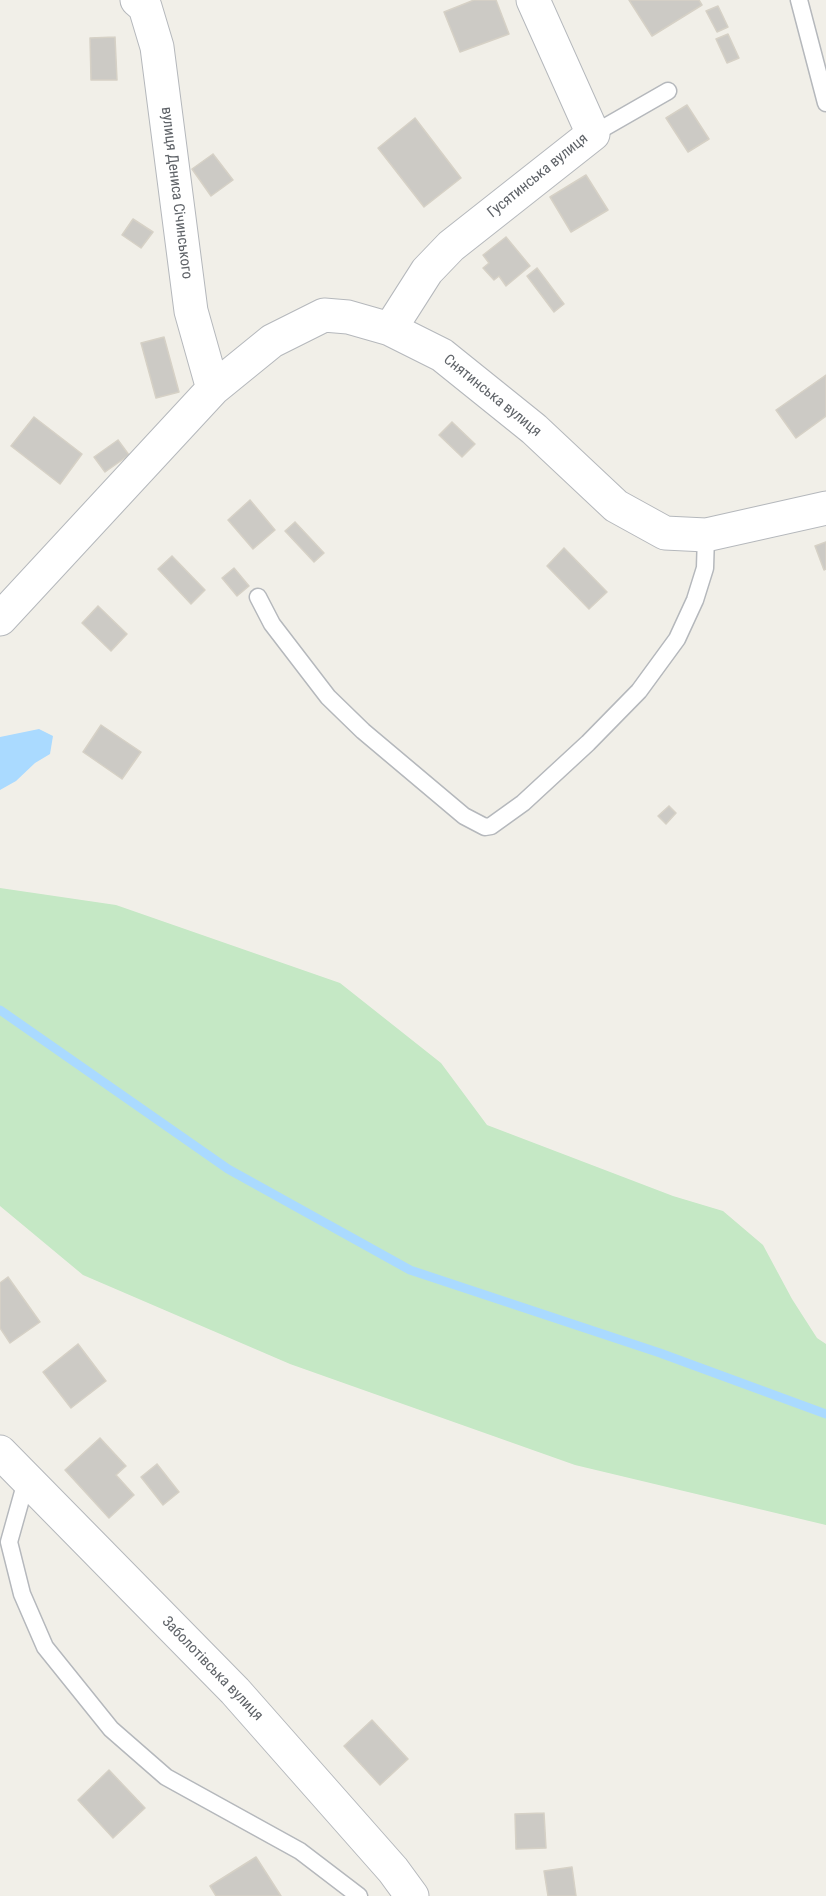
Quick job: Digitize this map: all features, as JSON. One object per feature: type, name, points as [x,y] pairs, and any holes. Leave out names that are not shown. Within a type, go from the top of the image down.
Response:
[{"type":"street","name":"вулиця Дениса Січинського","points":[[137,0],[145,7],[158,47],[191,310],[213,389]]},
{"type":"street","name":"Гусятинська вулиця","points":[[390,329],[427,271],[451,246],[593,134],[533,0]]},
{"type":"street","name":"Снятинська вулиця","points":[[0,619],[213,389],[272,340],[324,315],[348,317],[390,329],[442,355],[534,429],[616,506],[665,532],[706,535],[826,508]]},
{"type":"street","name":"Заболотівська вулиця","points":[[0,1452],[235,1691],[393,1870],[412,1896]]},
{"type":"lane","points":[[800,0],[826,103]]},
{"type":"lane","points":[[593,134],[668,91]]},
{"type":"lane","points":[[258,597],[272,624],[328,697],[371,738],[464,816],[485,827],[492,826],[523,803],[639,691],[677,639],[695,600],[705,568],[706,535]]},
{"type":"lane","points":[[34,1488],[22,1492],[9,1542],[22,1594],[45,1647],[111,1729],[166,1777],[300,1851],[359,1896]]},
{"type":"green space","points":[[0,888],[116,905],[340,983],[441,1063],[487,1125],[673,1196],[723,1211],[763,1245],[792,1299],[817,1338],[826,1344],[826,1525],[575,1465],[290,1364],[83,1275],[0,1206]]},
{"type":"water","points":[[39,729],[53,736],[50,754],[35,763],[16,781],[0,790],[0,737]]},
{"type":"building","points":[[474,0],[496,0],[509,34],[460,52],[444,12]]},
{"type":"building","points":[[629,0],[699,0],[702,5],[652,36]]},
{"type":"building","points":[[718,6],[728,27],[717,32],[706,11]]},
{"type":"building","points":[[728,34],[739,58],[727,63],[716,39]]},
{"type":"building","points":[[115,37],[117,80],[91,80],[90,38]]},
{"type":"building","points":[[687,105],[709,139],[688,152],[666,118]]},
{"type":"building","points":[[415,118],[461,178],[424,207],[378,148]]},
{"type":"building","points":[[213,154],[233,180],[211,196],[192,169]]},
{"type":"building","points":[[586,175],[608,210],[571,232],[550,197]]},
{"type":"building","points":[[133,219],[153,232],[141,248],[122,235]]},
{"type":"building","points":[[506,237],[530,266],[506,286],[499,276],[494,280],[483,268],[489,263],[483,255]]},
{"type":"building","points":[[537,268],[564,304],[554,312],[527,276]]},
{"type":"building","points":[[164,337],[179,392],[156,398],[141,343]]},
{"type":"building","points":[[826,375],[826,416],[796,438],[776,410]]},
{"type":"building","points":[[34,417],[82,454],[60,484],[11,446]]},
{"type":"building","points":[[452,422],[475,444],[462,457],[439,435]]},
{"type":"building","points":[[118,440],[129,455],[105,472],[94,457]]},
{"type":"building","points":[[250,500],[275,530],[253,549],[228,520]]},
{"type":"building","points":[[295,522],[324,553],[314,562],[285,531]]},
{"type":"building","points":[[826,542],[826,569],[824,570],[815,546]]},
{"type":"building","points":[[564,548],[607,592],[589,609],[547,566]]},
{"type":"building","points":[[172,556],[205,590],[191,604],[158,569]]},
{"type":"building","points":[[234,568],[249,586],[237,596],[222,578]]},
{"type":"building","points":[[98,606],[127,634],[111,651],[82,623]]},
{"type":"building","points":[[101,725],[141,752],[122,779],[83,752]]},
{"type":"building","points":[[669,806],[676,813],[666,824],[658,816]]},
{"type":"building","points":[[8,1277],[40,1322],[10,1343],[0,1328],[0,1283]]},
{"type":"building","points":[[78,1344],[106,1381],[71,1408],[43,1372]]},
{"type":"building","points":[[100,1438],[126,1466],[116,1475],[134,1495],[109,1518],[65,1470]]},
{"type":"building","points":[[157,1464],[179,1492],[163,1505],[141,1477]]},
{"type":"building","points":[[372,1720],[408,1759],[380,1785],[344,1746]]},
{"type":"building","points":[[109,1770],[145,1808],[113,1838],[78,1800]]},
{"type":"building","points":[[544,1813],[546,1848],[516,1849],[515,1814]]},
{"type":"building","points":[[256,1857],[281,1896],[216,1896],[210,1886]]},
{"type":"building","points":[[572,1867],[576,1896],[548,1896],[544,1871]]},
{"type":"waterway","points":[[0,1010],[228,1169],[410,1270],[660,1353],[826,1414]]}]
